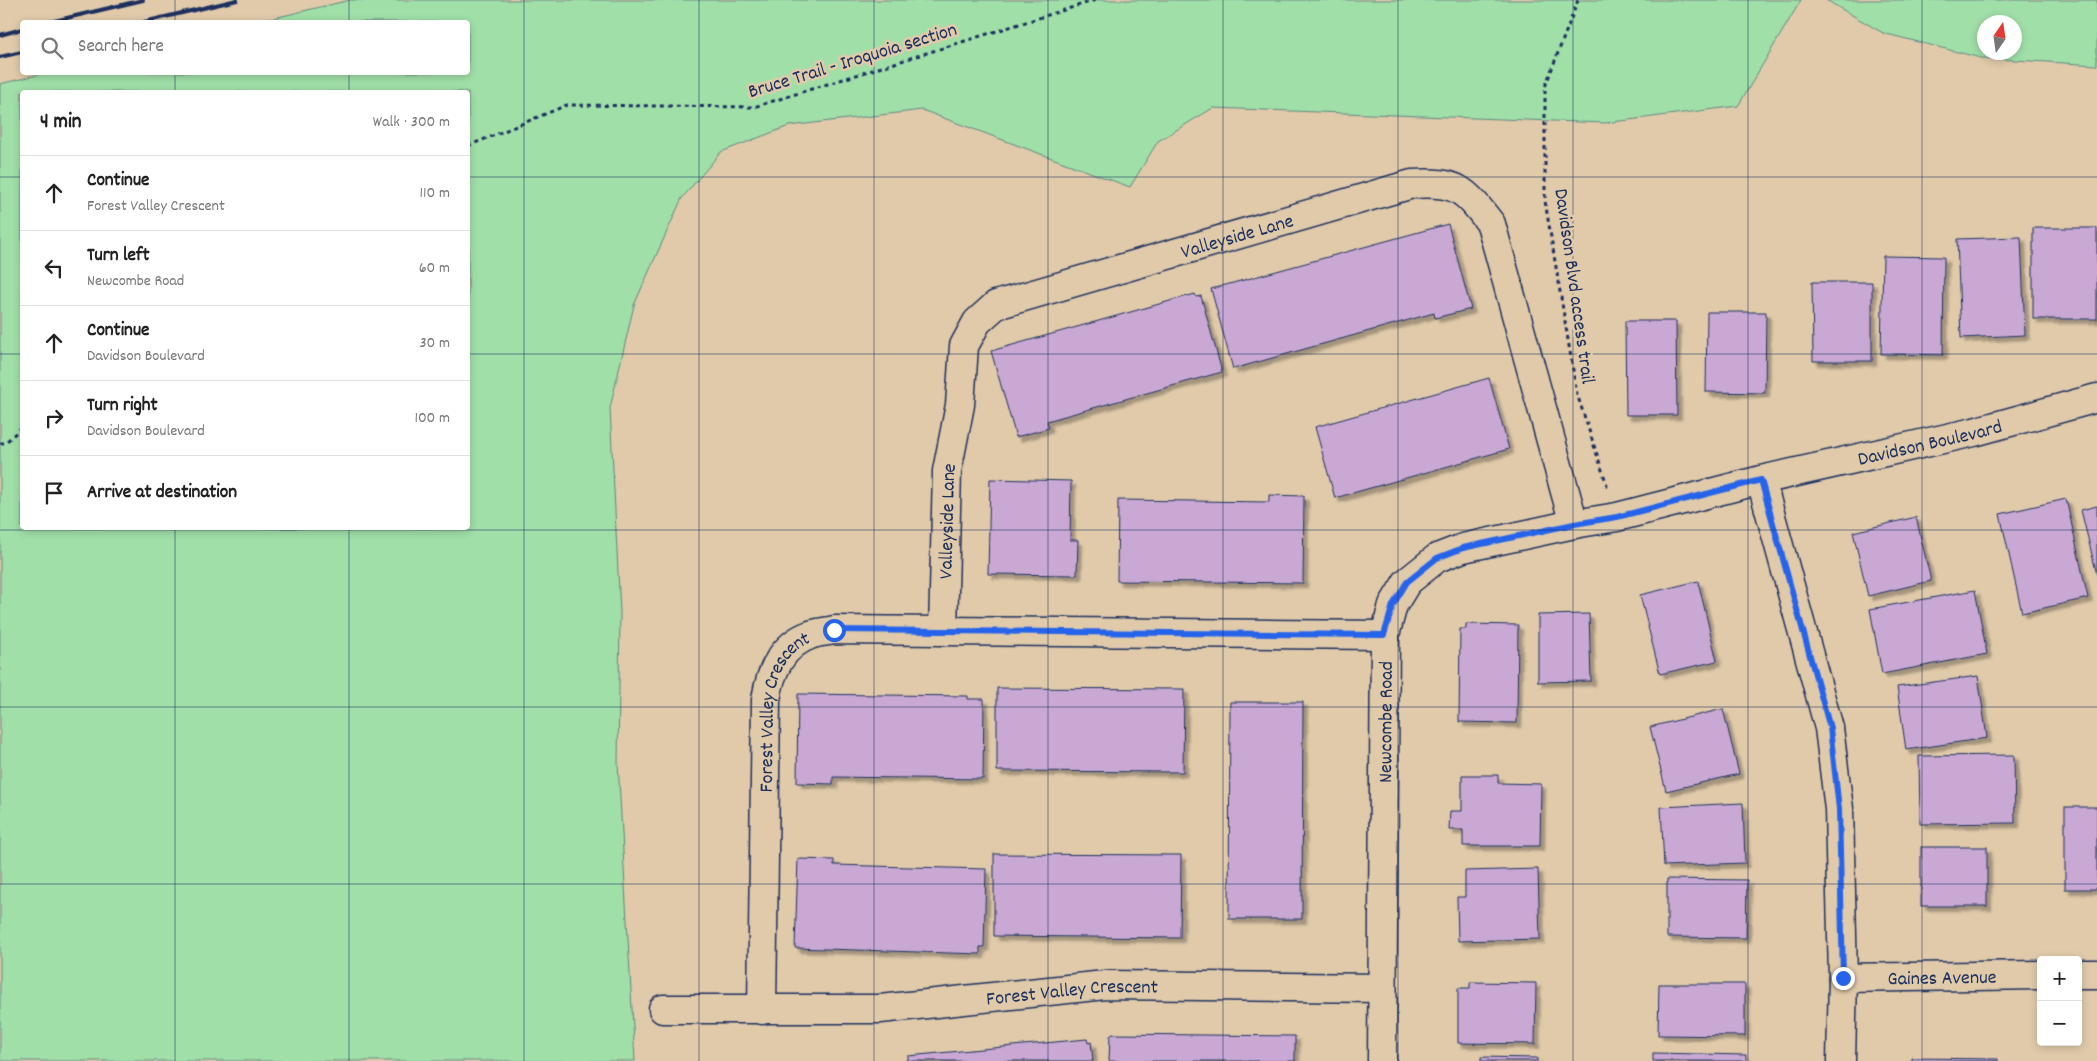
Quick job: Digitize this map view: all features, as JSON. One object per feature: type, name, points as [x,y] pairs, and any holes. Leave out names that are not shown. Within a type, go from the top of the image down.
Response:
[{"type":"street","name":"Valleyside Lane","points":[[943,631],[947,471],[960,405],[964,346],[977,322],[996,305],[1412,184],[1435,183],[1454,187],[1470,196],[1491,224],[1574,524]]},
{"type":"street","name":"Davidson Boulevard","points":[[1617,517],[1761,480],[1974,432],[2097,398]]},
{"type":"street","points":[[1761,480],[1830,728],[1839,809],[1843,978],[1842,1061]]},
{"type":"street","name":"Newcombe Road","points":[[1382,1061],[1384,635],[1393,605],[1407,582],[1437,558],[1463,548],[1574,524],[1617,517]]},
{"type":"street","name":"Forest Valley Crescent","points":[[762,1010],[766,700],[769,679],[778,660],[791,646],[810,635],[834,630],[1384,635]]},
{"type":"street","points":[[2082,974],[2097,974]]},
{"type":"street","name":"Gaines Avenue","points":[[1843,978],[2037,975]]},
{"type":"street","name":"Forest Valley Crescent","points":[[663,1009],[880,1009],[1105,986],[1382,988]]},
{"type":"path","name":"Bruce Trail - Iroquoia section","points":[[470,145],[567,105],[754,107],[1096,0]]},
{"type":"path","name":"Davidson Blvd access trail","points":[[1578,0],[1545,87],[1545,201],[1577,394],[1617,517]]},
{"type":"path","points":[[0,443],[5,443],[20,429]]},
{"type":"green space","points":[[350,0],[1801,0],[1738,106],[1605,123],[1213,108],[1158,141],[1130,187],[922,110],[789,126],[721,152],[682,198],[634,305],[610,408],[620,613],[618,763],[635,1061],[0,1061],[0,84],[37,75],[470,75],[470,20],[265,20]]},
{"type":"green space","points":[[1826,0],[2097,0],[2097,65],[2014,60],[2022,60],[2022,15],[1977,15],[1977,57],[1883,33]]},
{"type":"building","points":[[1448,224],[1471,309],[1435,318],[1434,313],[1233,369],[1211,289]]},
{"type":"building","points":[[2033,228],[2097,228],[2097,319],[2033,319]]},
{"type":"building","points":[[2021,237],[2025,335],[1961,338],[1957,239]]},
{"type":"building","points":[[1883,256],[1944,257],[1943,355],[1881,354]]},
{"type":"building","points":[[1812,282],[1872,282],[1872,361],[1813,361]]},
{"type":"building","points":[[1195,294],[1196,297],[1201,296],[1222,372],[1047,421],[1049,428],[1016,437],[991,351]]},
{"type":"building","points":[[1707,312],[1766,312],[1765,393],[1706,392]]},
{"type":"building","points":[[1625,321],[1676,321],[1677,415],[1626,415]]},
{"type":"building","points":[[1489,378],[1509,449],[1335,498],[1315,427]]},
{"type":"building","points":[[990,479],[1071,481],[1070,540],[1078,540],[1077,575],[988,574]]},
{"type":"building","points":[[1269,495],[1304,496],[1303,583],[1117,581],[1118,500],[1269,502]]},
{"type":"building","points":[[2066,499],[2088,598],[2022,613],[2000,514]]},
{"type":"building","points":[[2097,506],[2097,575],[2081,510]]},
{"type":"building","points":[[1916,517],[1931,581],[1868,596],[1853,532]]},
{"type":"building","points":[[1698,581],[1717,661],[1660,674],[1640,595]]},
{"type":"building","points":[[1975,590],[1987,654],[1882,674],[1870,609]]},
{"type":"building","points":[[1589,614],[1591,681],[1538,682],[1538,615]]},
{"type":"building","points":[[1466,624],[1518,625],[1517,723],[1459,722],[1460,629],[1466,629]]},
{"type":"building","points":[[1978,676],[1987,738],[1906,750],[1897,687]]},
{"type":"building","points":[[997,688],[1184,689],[1183,772],[997,771]]},
{"type":"building","points":[[798,694],[968,696],[968,699],[984,699],[983,779],[833,777],[833,784],[797,783]]},
{"type":"building","points":[[1230,702],[1303,702],[1302,919],[1229,919]]},
{"type":"building","points":[[1723,709],[1739,774],[1666,791],[1650,727]]},
{"type":"building","points":[[2014,755],[2015,823],[1920,824],[1919,756]]},
{"type":"building","points":[[1462,775],[1498,775],[1498,783],[1541,784],[1540,846],[1463,846],[1463,830],[1449,830],[1450,811],[1462,811]]},
{"type":"building","points":[[1743,803],[1745,863],[1664,866],[1661,807]]},
{"type":"building","points":[[2065,807],[2097,807],[2097,889],[2065,889]]},
{"type":"building","points":[[1921,847],[1987,847],[1987,906],[1921,906]]},
{"type":"building","points":[[994,854],[1181,855],[1180,938],[994,936]]},
{"type":"building","points":[[798,859],[834,860],[834,865],[986,869],[984,947],[980,947],[980,954],[795,948]]},
{"type":"building","points":[[1538,869],[1540,939],[1458,941],[1457,897],[1465,897],[1465,871]]},
{"type":"building","points":[[1667,879],[1747,880],[1746,938],[1667,937]]},
{"type":"building","points":[[1470,982],[1536,983],[1535,1044],[1458,1043],[1458,988],[1470,988]]},
{"type":"building","points":[[1659,984],[1745,984],[1745,1036],[1658,1035]]},
{"type":"building","points":[[1113,1034],[1295,1036],[1295,1061],[1109,1061],[1110,1036]]},
{"type":"building","points":[[1087,1039],[1088,1043],[1091,1042],[1093,1061],[905,1061],[908,1060],[908,1056]]},
{"type":"building","points":[[1653,1053],[1746,1055],[1746,1061],[1653,1061]]},
{"type":"building","points":[[1481,1057],[1537,1058],[1537,1061],[1481,1061]]},
{"type":"building","points":[[1912,1058],[1998,1059],[1998,1061],[1912,1061]]},
{"type":"railway","points":[[58,20],[143,0]]},
{"type":"railway","points":[[152,20],[237,0]]},
{"type":"railway","points":[[0,35],[20,30]]},
{"type":"railway","points":[[0,57],[20,52]]},
{"type":"route","points":[[834,630],[1384,635],[1393,605],[1407,582],[1437,558],[1463,548],[1574,524],[1617,517],[1761,480],[1830,728],[1839,809],[1843,978]]}]
